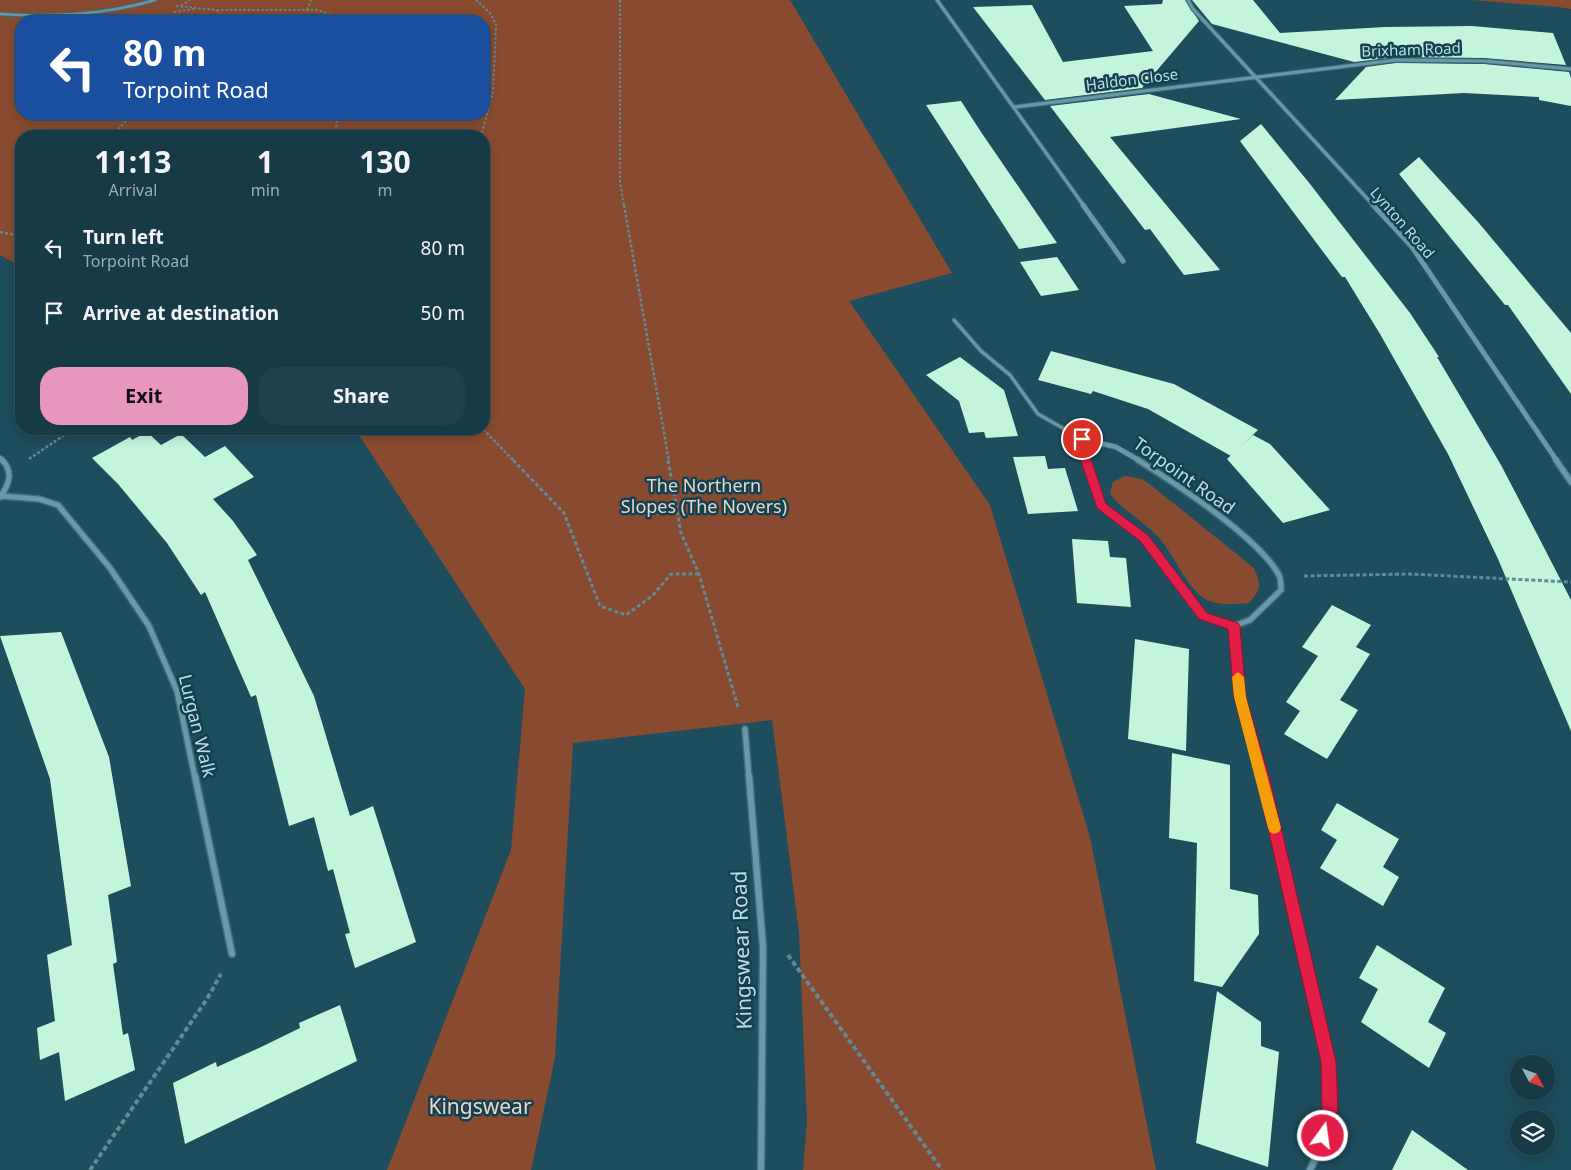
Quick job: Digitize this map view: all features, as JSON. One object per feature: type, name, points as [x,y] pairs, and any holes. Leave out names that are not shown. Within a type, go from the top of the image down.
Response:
[{"type":"street","points":[[937,0],[1123,261]]},
{"type":"street","name":"Lynton Road","points":[[1188,0],[1193,9],[1253,76],[1412,247],[1571,482]]},
{"type":"street","name":"Brixham Road","points":[[1253,76],[1396,60],[1440,58],[1494,61],[1571,70]]},
{"type":"street","name":"Haldon Close","points":[[1014,107],[1253,76]]},
{"type":"street","points":[[1082,439],[1082,447],[1101,506],[1144,538],[1203,616],[1234,626],[1250,620],[1270,604],[1281,590],[1280,576]]},
{"type":"street","name":"Torpoint Road","points":[[1082,439],[1114,446],[1164,477],[1229,524],[1273,566],[1280,576]]},
{"type":"street","points":[[0,458],[10,473],[10,485],[0,496]]},
{"type":"street","name":"Lurgan Walk","points":[[0,496],[39,499],[58,505],[110,568],[148,626],[177,691],[232,954]]},
{"type":"street","points":[[1234,626],[1240,697],[1263,780],[1328,1062],[1330,1109],[1320,1149],[1310,1170]]},
{"type":"street","name":"Kingswear Road","points":[[745,729],[763,948],[762,1170]]},
{"type":"lane","points":[[0,14],[57,15],[94,12],[126,8],[155,0]]},
{"type":"lane","points":[[954,320],[981,351],[1010,375],[1038,414],[1082,439]]},
{"type":"path","points":[[180,6],[190,0]]},
{"type":"path","points":[[307,10],[311,0]]},
{"type":"path","points":[[476,0],[491,14],[496,25],[490,100]]},
{"type":"path","points":[[620,0],[620,182],[681,533],[699,574],[745,729]]},
{"type":"path","points":[[171,5],[217,10],[307,10],[331,15]]},
{"type":"path","points":[[217,10],[220,15]]},
{"type":"path","points":[[117,130],[127,120]]},
{"type":"path","points":[[0,232],[15,235]]},
{"type":"path","points":[[10,473],[64,435]]},
{"type":"path","points":[[489,435],[564,513],[600,606],[626,615],[652,596],[671,574],[699,574]]},
{"type":"path","points":[[1280,576],[1409,574],[1571,582]]},
{"type":"path","points":[[763,948],[790,956],[942,1170]]},
{"type":"path","points":[[90,1170],[207,999],[232,954]]},
{"type":"green space","name":"The Northern Slopes (The Novers)","points":[[0,0],[790,0],[952,273],[849,301],[990,505],[1090,837],[1156,1170],[803,1170],[807,1121],[799,933],[772,720],[573,743],[555,1058],[531,1170],[387,1170],[511,850],[525,689],[359,435],[490,435],[490,130],[15,130],[15,264],[0,255]]},
{"type":"green space","points":[[1471,0],[1571,0],[1571,9],[1558,7]]},
{"type":"green space","points":[[1125,476],[1142,479],[1152,486],[1254,568],[1259,587],[1249,603],[1230,604],[1212,602],[1206,600],[1195,590],[1158,537],[1121,506],[1110,494],[1113,482]]},
{"type":"building","points":[[1163,0],[1185,0],[1199,21],[1142,88],[1045,100],[973,7],[1032,5],[1063,62],[1153,51],[1124,6],[1162,4]]},
{"type":"building","points":[[1192,0],[1253,0],[1280,33],[1385,27],[1472,26],[1553,33],[1566,65],[1484,58],[1396,57],[1354,62],[1212,24]]},
{"type":"building","points":[[1396,63],[1484,64],[1569,72],[1571,78],[1571,106],[1539,100],[1539,97],[1464,93],[1335,100],[1366,67]]},
{"type":"building","points":[[1149,94],[1241,119],[1110,137],[1220,270],[1184,275],[1150,229],[1145,230],[1050,106]]},
{"type":"building","points":[[961,101],[1057,243],[1019,249],[926,105]]},
{"type":"building","points":[[1261,124],[1410,313],[1439,357],[1437,357],[1501,465],[1571,600],[1571,731],[1498,559],[1448,454],[1380,334],[1345,277],[1342,277],[1240,141]]},
{"type":"building","points":[[1419,157],[1478,222],[1571,333],[1571,394],[1508,305],[1505,305],[1399,174]]},
{"type":"building","points":[[1057,257],[1079,290],[1041,296],[1020,262]]},
{"type":"building","points":[[1051,351],[1174,384],[1258,430],[1231,456],[1148,409],[1093,391],[1091,394],[1038,380]]},
{"type":"building","points":[[960,357],[1004,390],[1018,436],[986,438],[984,432],[969,433],[959,401],[926,375]]},
{"type":"building","points":[[141,435],[150,435],[161,445],[182,435],[205,457],[225,446],[254,477],[213,499],[233,521],[257,555],[248,560],[314,696],[350,816],[373,806],[416,942],[355,968],[345,934],[350,933],[333,869],[328,871],[314,817],[289,826],[256,695],[251,697],[205,592],[201,595],[167,543],[118,484],[92,458],[130,437],[132,440]]},
{"type":"building","points":[[1253,435],[1270,444],[1330,510],[1283,523],[1227,459]]},
{"type":"building","points":[[1045,456],[1048,469],[1065,468],[1078,511],[1028,514],[1013,457]]},
{"type":"building","points":[[1072,539],[1108,541],[1110,557],[1126,558],[1131,607],[1077,603]]},
{"type":"building","points":[[1332,605],[1371,625],[1356,647],[1370,654],[1340,700],[1358,710],[1327,759],[1284,734],[1300,711],[1286,702],[1318,656],[1302,647]]},
{"type":"building","points":[[61,632],[109,757],[131,886],[108,895],[117,962],[113,964],[123,1035],[128,1033],[135,1070],[65,1101],[59,1052],[40,1060],[37,1028],[55,1021],[47,955],[72,945],[50,779],[0,636]]},
{"type":"building","points":[[1135,639],[1189,649],[1186,751],[1128,739]]},
{"type":"building","points":[[1172,753],[1230,765],[1230,889],[1258,895],[1259,934],[1222,987],[1194,981],[1197,843],[1169,838]]},
{"type":"building","points":[[1337,803],[1399,839],[1383,867],[1399,877],[1383,906],[1320,868],[1337,840],[1321,830]]},
{"type":"building","points":[[1377,945],[1445,988],[1428,1022],[1446,1033],[1429,1068],[1361,1022],[1378,989],[1359,978]]},
{"type":"building","points":[[1217,991],[1261,1022],[1261,1046],[1279,1052],[1268,1167],[1196,1143]]},
{"type":"building","points":[[340,1005],[357,1061],[185,1144],[173,1083],[216,1062],[217,1067],[259,1048],[300,1028],[299,1023]]},
{"type":"building","points":[[1412,1130],[1468,1170],[1392,1170]]},
{"type":"slow traffic","points":[[1238,677],[1240,697],[1274,828]]},
{"type":"route","points":[[1082,439],[1082,447],[1094,478],[1101,506],[1144,538],[1203,616],[1234,626],[1240,697],[1263,780],[1328,1062],[1330,1109],[1323,1136]]},
{"type":"park label","name":"Kingswear","points":[[480,1107]]}]
